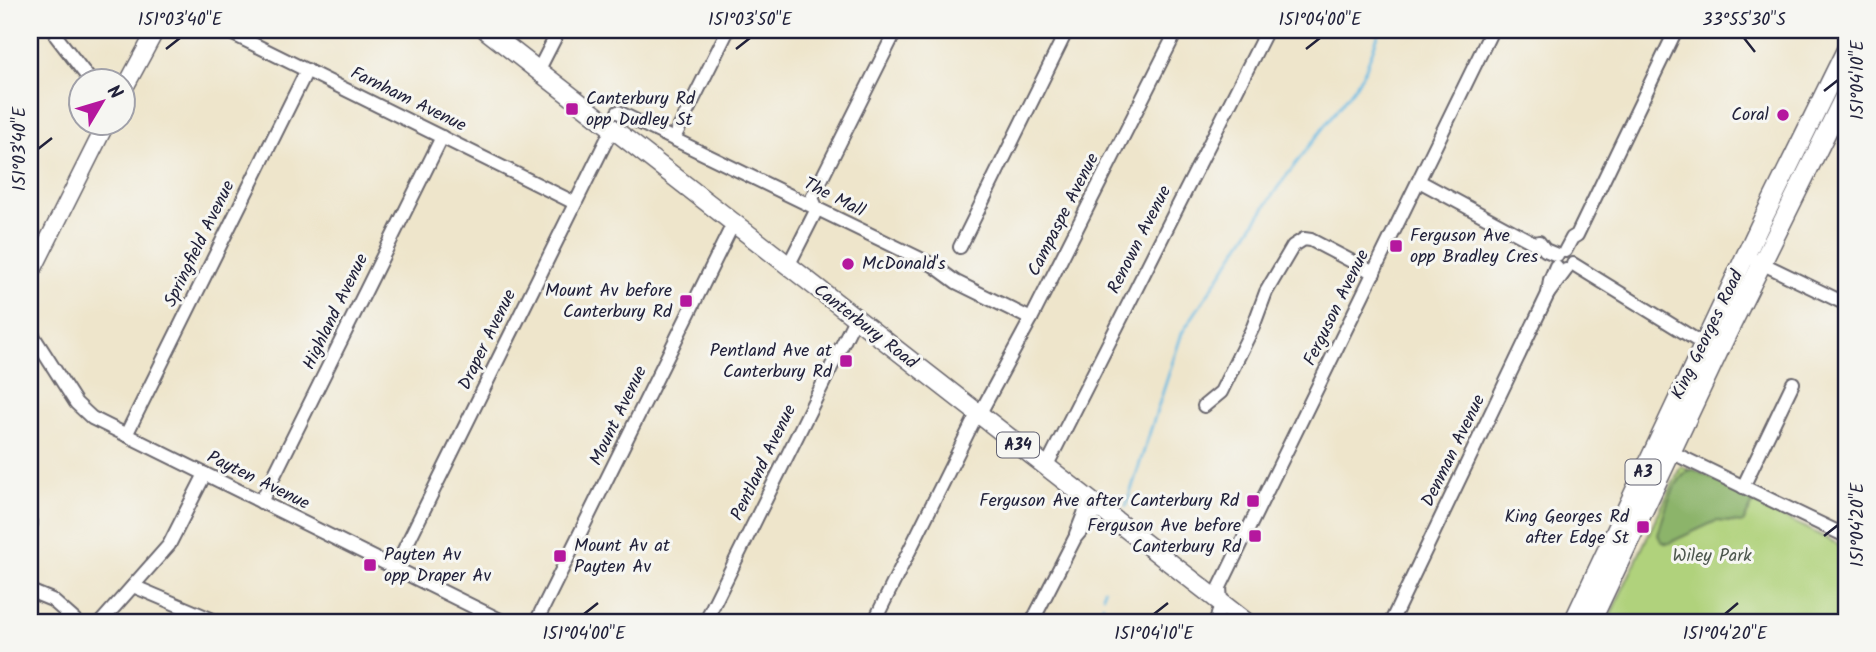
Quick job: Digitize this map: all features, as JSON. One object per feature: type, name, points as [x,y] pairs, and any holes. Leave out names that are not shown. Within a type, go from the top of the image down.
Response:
[{"type":"highway","name":"Canterbury Road","points":[[486,30],[538,71],[615,120],[733,224],[1246,622]]},
{"type":"highway","name":"King Georges Road","points":[[1591,622],[1671,452],[1846,50]]},
{"type":"highway","name":"King Georges Road","points":[[1573,622],[1703,344],[1754,259],[1846,93]]},
{"type":"main road","points":[[136,67],[156,30]]},
{"type":"main road","points":[[30,276],[100,136]]},
{"type":"street","points":[[55,30],[56,36],[79,66]]},
{"type":"street","name":"Farnham Avenue","points":[[225,30],[575,203]]},
{"type":"street","points":[[538,71],[559,30]]},
{"type":"street","points":[[674,138],[728,30]]},
{"type":"street","points":[[788,266],[817,209],[813,198],[815,192],[896,30]]},
{"type":"street","points":[[960,247],[1067,30]]},
{"type":"street","name":"Campaspe Avenue","points":[[874,622],[978,414],[1031,319],[1177,30]]},
{"type":"street","name":"Renown Avenue","points":[[1046,467],[1267,30]]},
{"type":"street","name":"Ferguson Avenue","points":[[1216,622],[1221,603],[1220,587],[1492,30]]},
{"type":"street","name":"Denman Avenue","points":[[1391,622],[1548,294],[1558,257],[1577,235],[1676,30]]},
{"type":"street","name":"Springfield Avenue","points":[[125,435],[306,70]]},
{"type":"street","name":"The Mall","points":[[615,120],[674,138],[933,265],[956,282],[1031,319]]},
{"type":"street","name":"Draper Avenue","points":[[395,568],[615,120]]},
{"type":"street","name":"Highland Avenue","points":[[261,502],[442,137]]},
{"type":"street","points":[[1419,181],[1558,257],[1703,344]]},
{"type":"street","name":"Mount Avenue","points":[[536,622],[733,224]]},
{"type":"street","points":[[1205,406],[1221,392],[1253,327],[1260,305],[1293,246],[1304,239],[1311,240],[1374,273]]},
{"type":"street","points":[[1754,259],[1846,304]]},
{"type":"street","name":"Pentland Avenue","points":[[705,622],[855,319]]},
{"type":"street","name":"Payten Avenue","points":[[30,331],[80,408],[92,418],[504,622]]},
{"type":"street","points":[[1743,487],[1793,383]]},
{"type":"street","points":[[1671,452],[1846,536]]},
{"type":"street","points":[[102,622],[169,545],[205,474]]},
{"type":"street","points":[[1032,622],[1075,538],[1077,528],[1094,505]]},
{"type":"street","points":[[133,586],[218,622]]},
{"type":"street","points":[[30,591],[51,600],[77,622]]},
{"type":"green space","name":"Wiley Park","points":[[1681,466],[1846,548],[1846,622],[1607,622]]},
{"type":"green space","points":[[1693,469],[1746,494],[1752,498],[1753,503],[1743,523],[1716,521],[1667,544],[1661,541],[1658,535],[1666,508],[1680,479]]},
{"type":"waterway","points":[[1126,506],[1182,333],[1278,187],[1356,85],[1366,68],[1380,30]]},
{"type":"waterway","points":[[1103,596],[1104,589]]},
{"type":"waterway","points":[[1101,622],[1103,605]]},
{"type":"place","name":"Canterbury Rd opp Dudley St","points":[[572,109]]},
{"type":"place","name":"Coral","points":[[1783,115]]},
{"type":"place","name":"Ferguson Ave opp Bradley Cres","points":[[1396,246]]},
{"type":"place","name":"McDonald's","points":[[848,264]]},
{"type":"place","name":"Mount Av before Canterbury Rd","points":[[686,301]]},
{"type":"place","name":"Pentland Ave at Canterbury Rd","points":[[846,361]]},
{"type":"place","name":"Ferguson Ave after Canterbury Rd","points":[[1253,501]]},
{"type":"place","name":"King Georges Rd after Edge St","points":[[1643,527]]},
{"type":"place","name":"Ferguson Ave before Canterbury Rd","points":[[1255,536]]},
{"type":"place","name":"Mount Av at Payten Av","points":[[560,556]]},
{"type":"place","name":"Payten Av opp Draper Av","points":[[370,565]]}]
